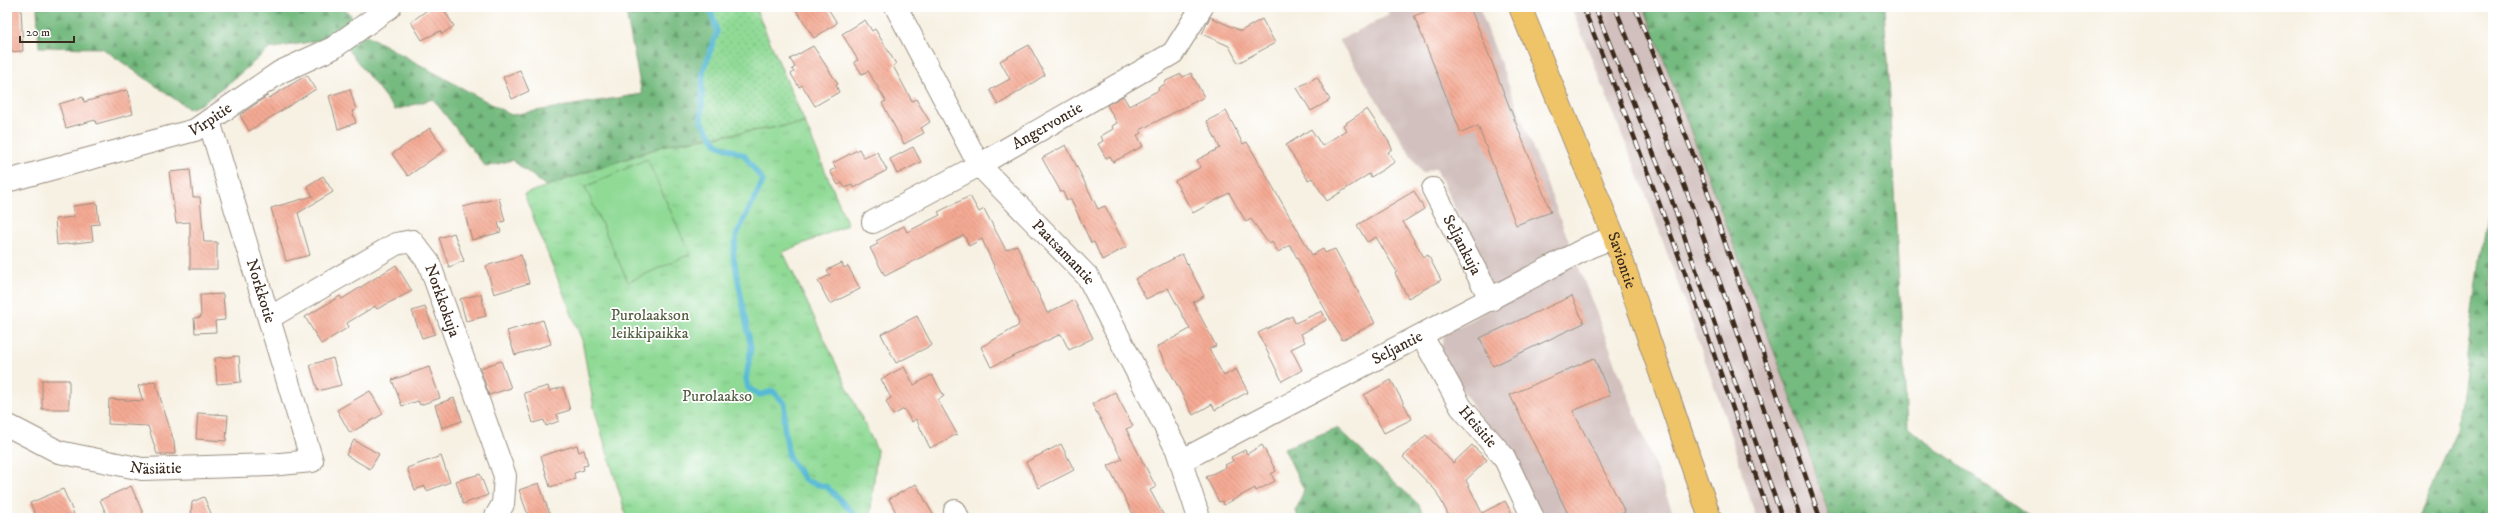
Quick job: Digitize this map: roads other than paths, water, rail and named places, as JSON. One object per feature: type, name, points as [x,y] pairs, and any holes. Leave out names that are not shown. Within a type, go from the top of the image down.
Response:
[{"type":"main road","name":"Saviontie","points":[[1520,7],[1614,237],[1710,518]]},
{"type":"street","name":"Virpitie","points":[[7,181],[195,130],[280,72],[333,48],[390,7]]},
{"type":"street","name":"Paatsamantie","points":[[896,7],[979,165],[1088,277],[1181,461],[1199,518]]},
{"type":"street","name":"Angervontie","points":[[873,222],[979,165],[1173,53],[1202,7]]},
{"type":"street","name":"Norkkotie","points":[[209,121],[312,461]]},
{"type":"street","name":"Seljankuja","points":[[1433,189],[1491,300]]},
{"type":"street","name":"Seljantie","points":[[1181,461],[1491,300],[1589,247],[1614,237]]},
{"type":"street","name":"Norkkokuja","points":[[269,318],[396,244],[412,241],[429,263],[505,476],[503,504],[495,518]]},
{"type":"street","name":"Heisitie","points":[[1422,336],[1461,407],[1504,457],[1533,518]]},
{"type":"street","name":"Näsiätie","points":[[7,425],[59,452],[142,469],[270,465],[312,461]]},
{"type":"waterway","points":[[710,7],[717,32],[703,71],[701,121],[717,144],[744,155],[763,181],[737,234],[733,254],[751,348],[746,379],[748,388],[760,395],[773,391],[785,404],[784,425],[789,458],[806,481],[827,487],[858,518]]},
{"type":"railway","points":[[1583,7],[1681,261],[1770,518]]},
{"type":"railway","points":[[1595,7],[1670,195],[1782,518]]},
{"type":"railway","points":[[1615,7],[1689,197],[1757,389],[1800,518]]},
{"type":"railway","points":[[1635,7],[1704,182],[1820,518]]},
{"type":"park label","name":"Purolaakson leikkipaikka","points":[[650,324]]},
{"type":"park label","name":"Purolaakso","points":[[717,396]]}]
